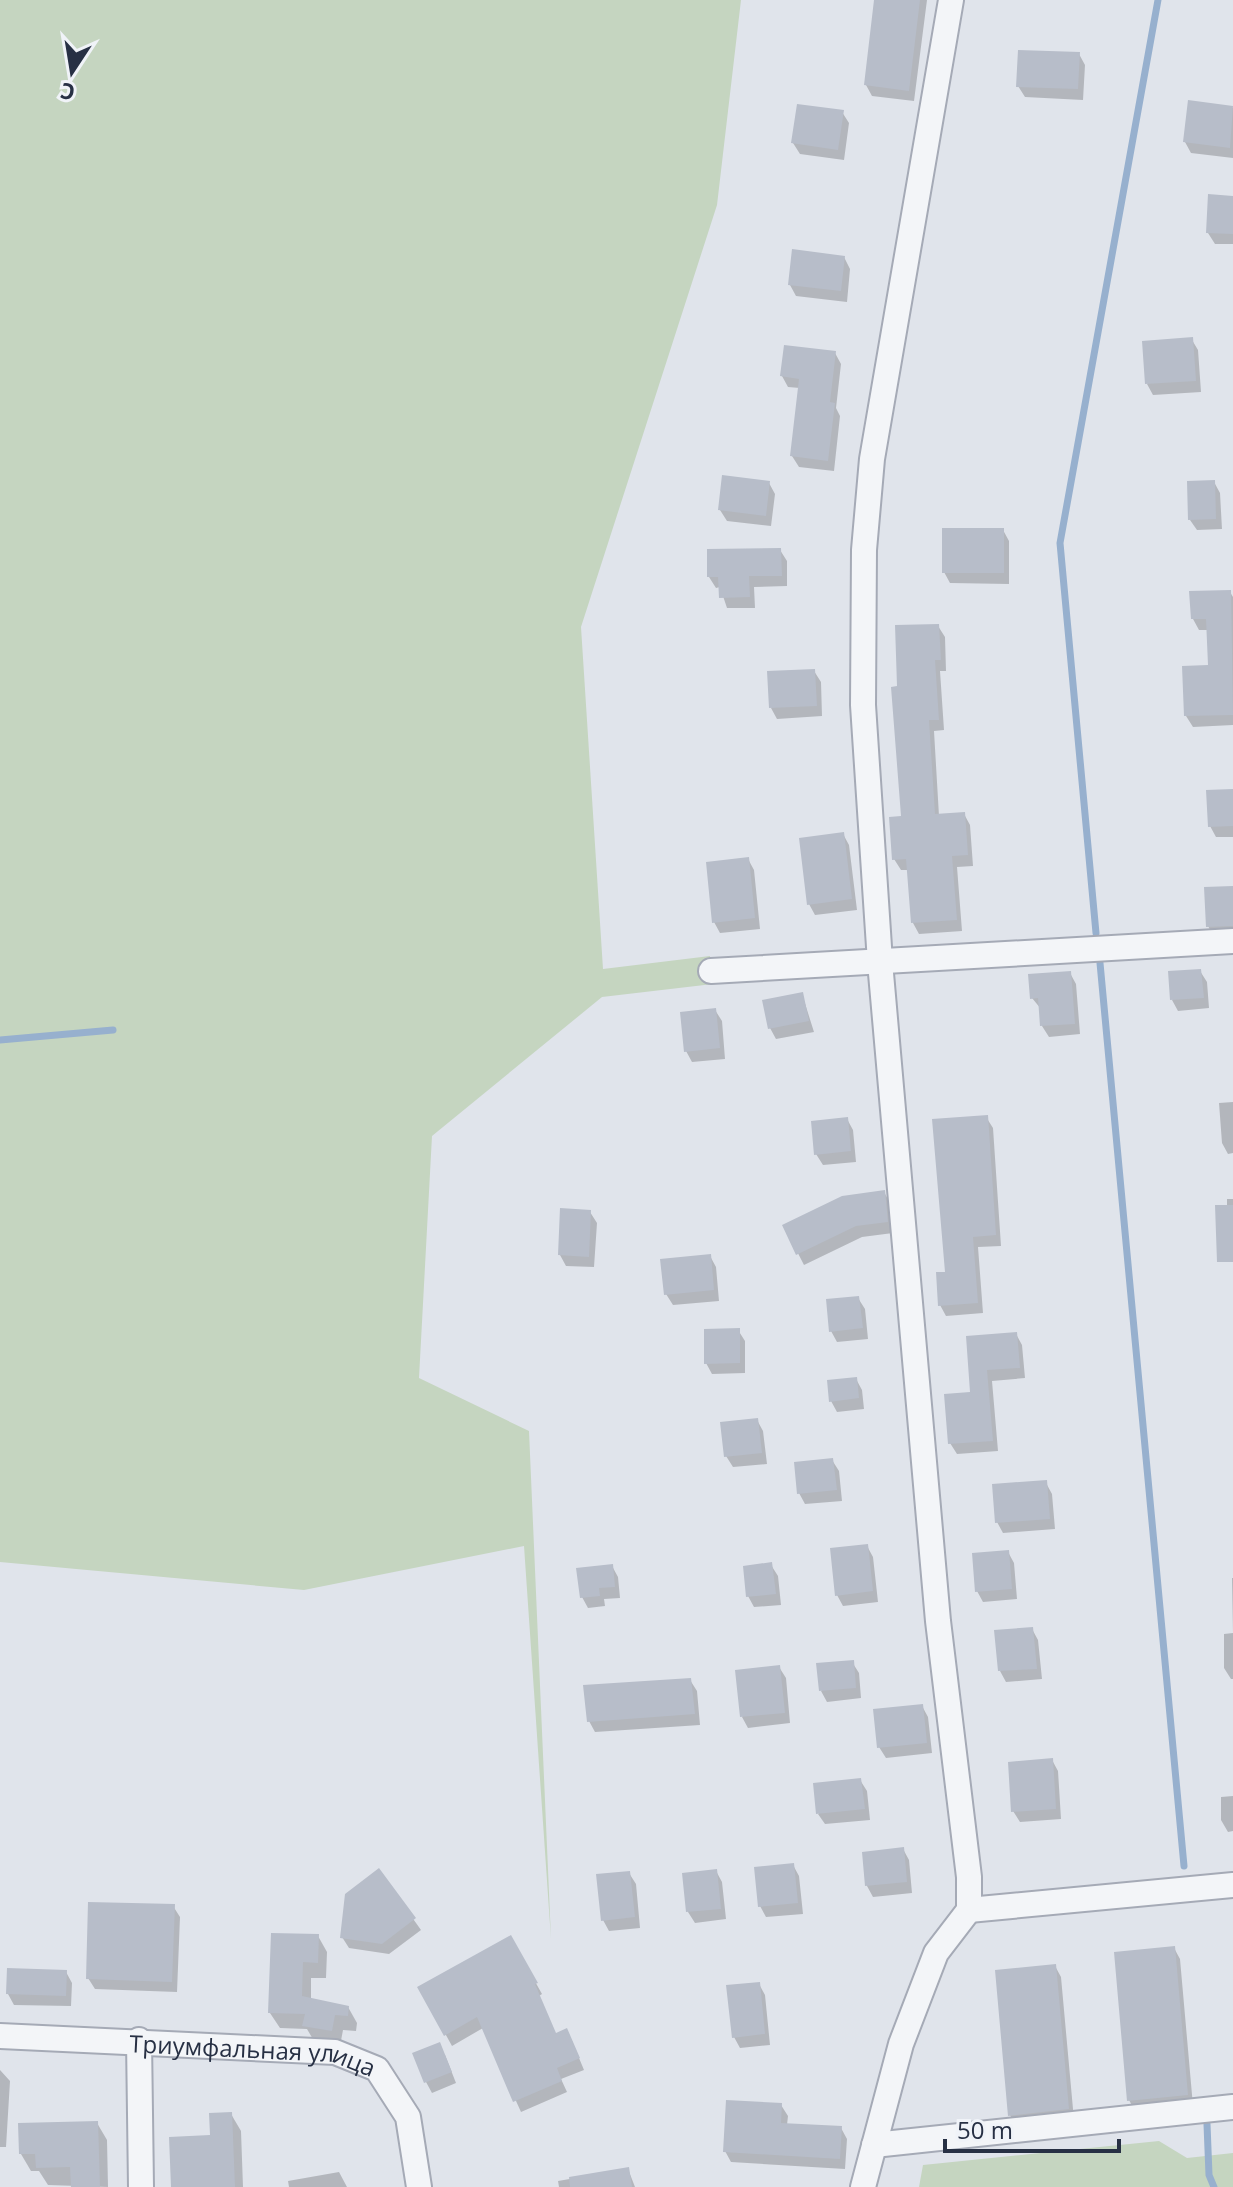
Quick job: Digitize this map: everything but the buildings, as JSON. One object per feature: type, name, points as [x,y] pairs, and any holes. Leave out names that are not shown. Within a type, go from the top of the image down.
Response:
[{"type":"street","points":[[863,2187],[901,2044],[936,1953],[969,1910],[969,1877],[938,1621],[880,962],[863,705],[864,550],[872,459],[951,0]]},
{"type":"street","points":[[711,971],[1233,941]]},
{"type":"street","points":[[969,1910],[1233,1885]]},
{"type":"street","name":"Триумфальная улица","points":[[0,2036],[139,2040],[335,2052],[377,2069],[408,2117],[419,2187]]},
{"type":"street","points":[[139,2040],[141,2187]]},
{"type":"street","points":[[874,2145],[1233,2107]]},
{"type":"green space","points":[[0,0],[741,0],[717,205],[581,627],[603,969],[710,956],[713,984],[602,997],[432,1136],[419,1378],[529,1431],[551,1939],[524,1546],[304,1590],[0,1562]]},
{"type":"green space","points":[[1159,2141],[1187,2158],[1233,2153],[1233,2187],[919,2187],[923,2165]]},
{"type":"waterway","points":[[1096,933],[1060,543],[1158,0]]},
{"type":"waterway","points":[[1100,963],[1184,1866]]},
{"type":"waterway","points":[[0,1040],[113,1030]]},
{"type":"waterway","points":[[1207,2124],[1209,2175],[1214,2187]]}]
